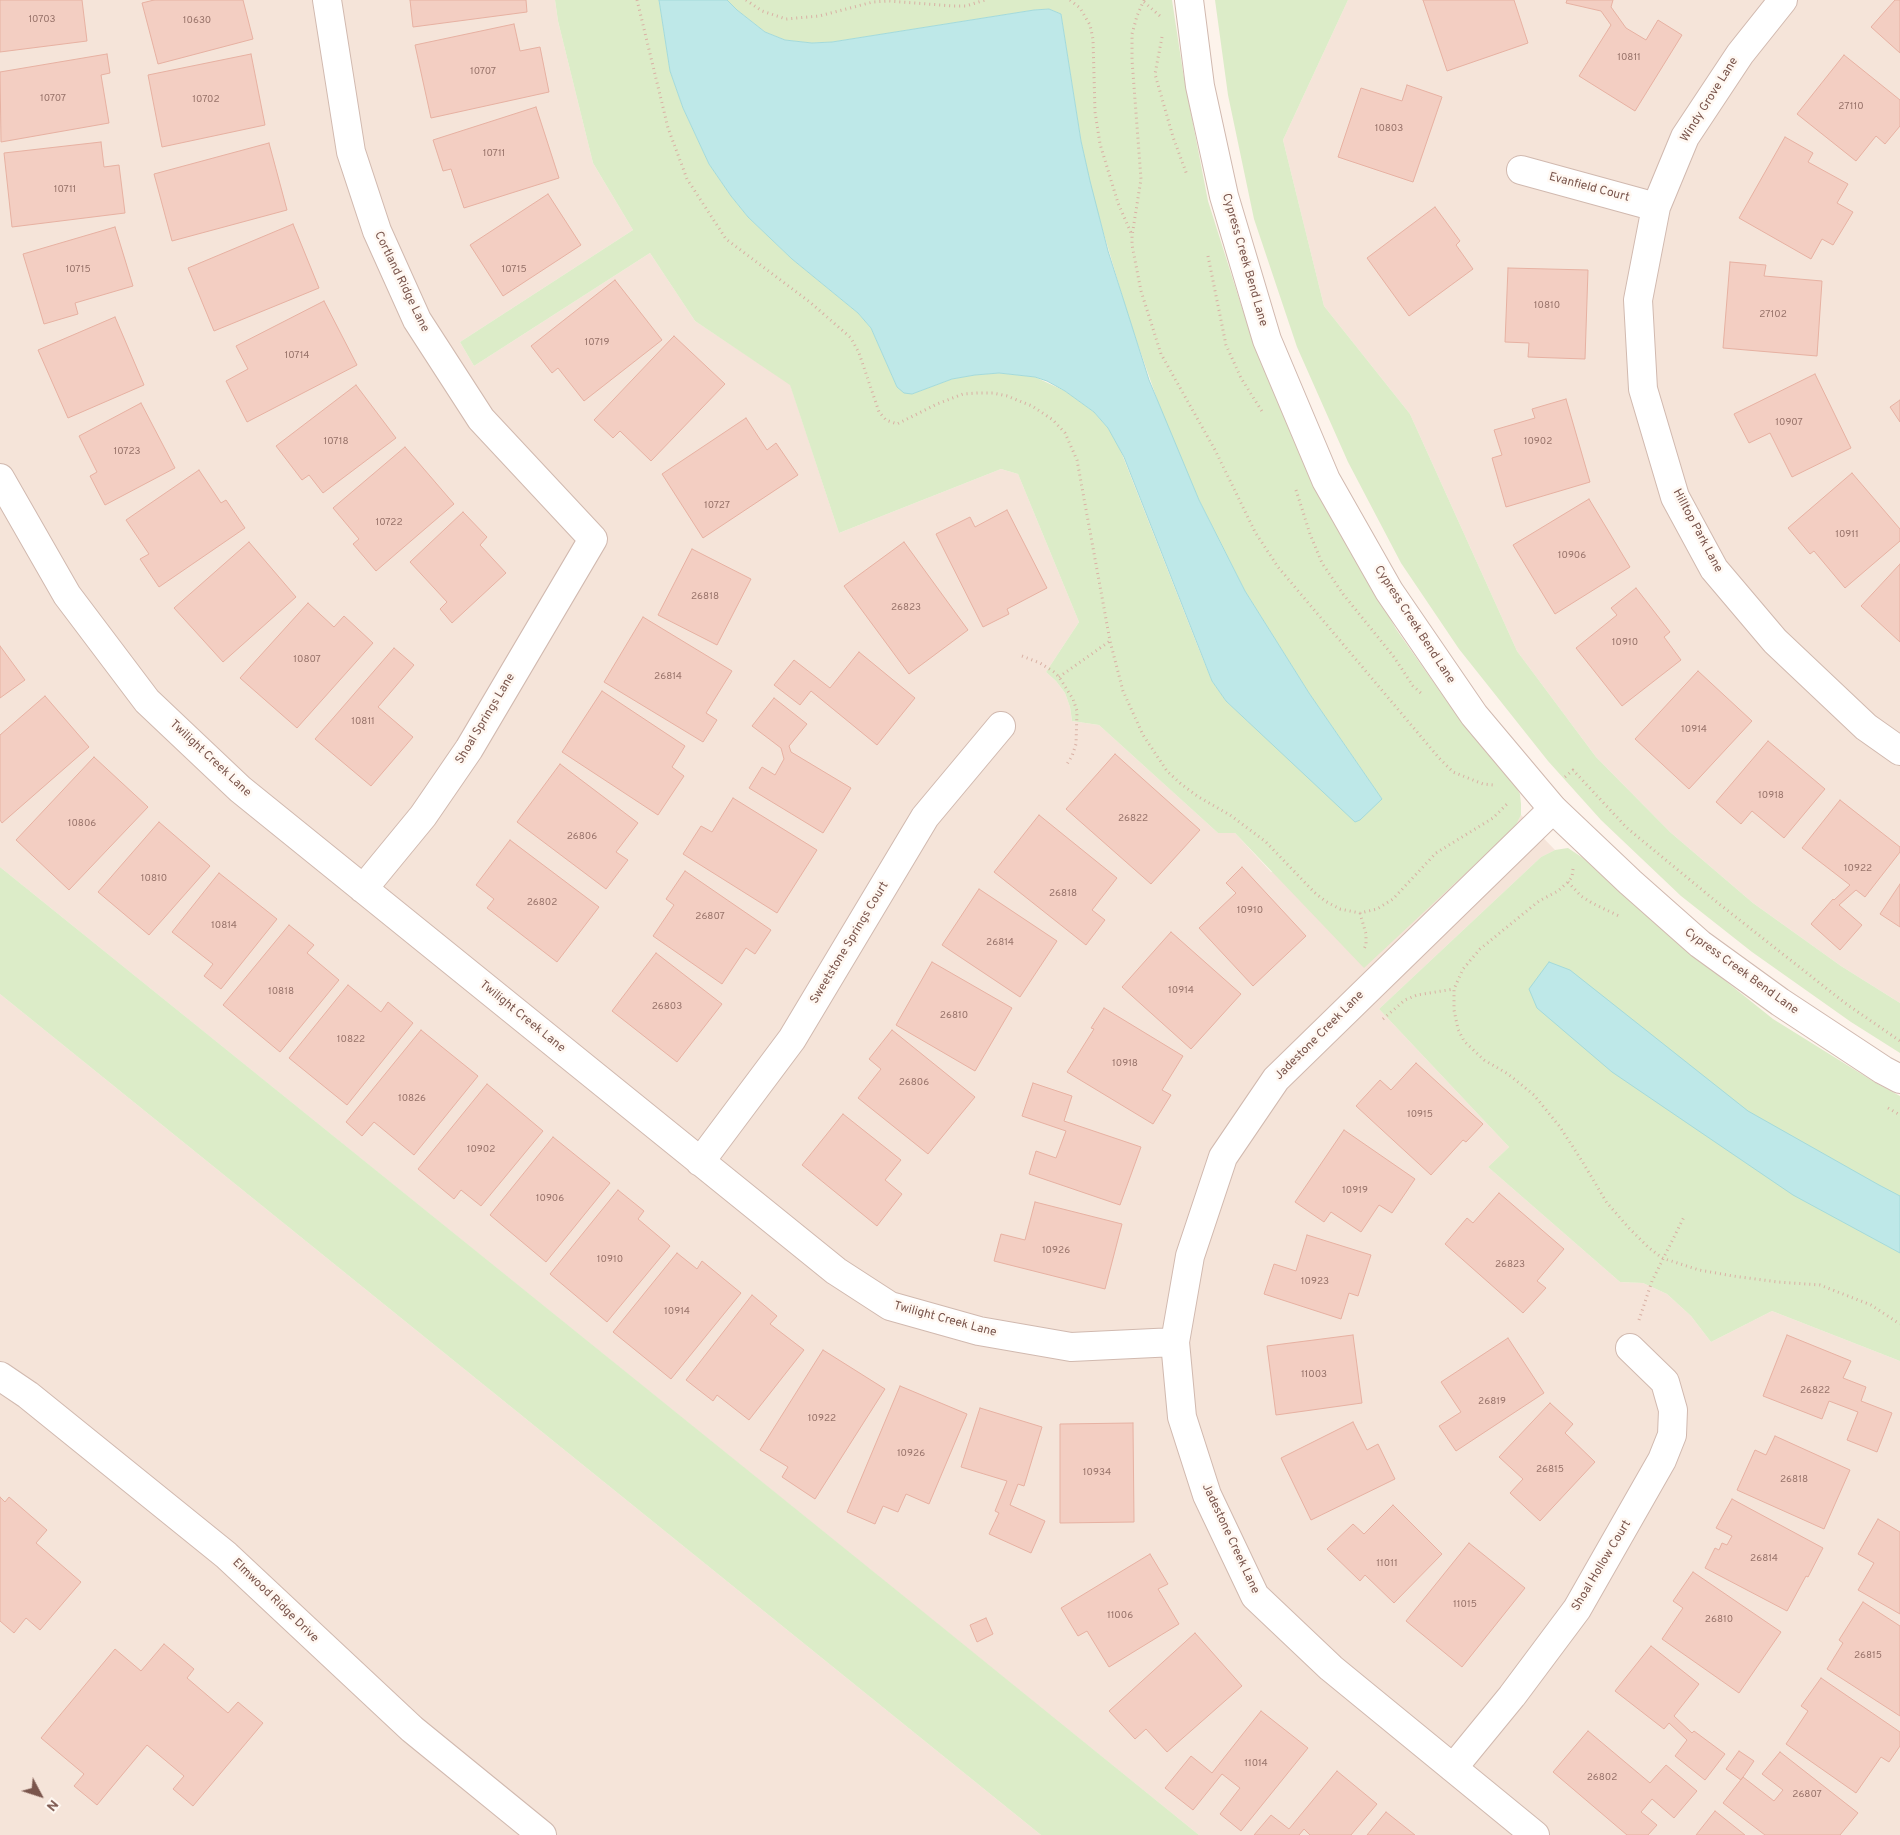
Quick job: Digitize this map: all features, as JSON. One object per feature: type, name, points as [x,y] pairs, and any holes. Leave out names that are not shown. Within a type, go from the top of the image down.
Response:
[{"type":"street","name":"Cortland Ridge Lane","points":[[327,0],[351,152],[377,231],[417,320],[481,418],[593,539]]},
{"type":"street","name":"Cypress Creek Bend Lane","points":[[1189,0],[1200,86],[1224,196],[1267,340],[1326,480],[1389,591],[1474,715],[1553,809],[1630,882],[1700,944],[1780,1002],[1883,1070],[1900,1079]]},
{"type":"street","name":"Windy Grove Lane","points":[[1638,300],[1656,207],[1685,137],[1740,54],[1783,0]]},
{"type":"street","name":"Evanfield Court","points":[[1521,170],[1656,207]]},
{"type":"street","name":"Hilltop Park Lane","points":[[1638,300],[1643,389],[1675,497],[1714,569],[1775,641],[1866,727],[1900,751]]},
{"type":"street","name":"Twilight Creek Lane","points":[[0,478],[67,595],[147,701],[240,789],[836,1271],[890,1306],[979,1331],[1071,1346],[1175,1342]]},
{"type":"street","name":"Shoal Springs Lane","points":[[363,889],[423,816],[469,749],[593,539]]},
{"type":"street","name":"Sweetstone Springs Court","points":[[700,1162],[792,1039],[925,817],[1001,726]]},
{"type":"street","name":"Jadestone Creek Lane","points":[[1535,1835],[1331,1668],[1255,1596],[1204,1487],[1182,1417],[1175,1342],[1190,1256],[1223,1157],[1276,1079],[1553,809]]},
{"type":"street","name":"Shoal Hollow Court","points":[[1452,1768],[1512,1696],[1577,1609],[1662,1460],[1672,1435],[1674,1410],[1665,1382],[1630,1348]]},
{"type":"street","name":"Elmwood Ridge Drive","points":[[0,1376],[28,1395],[226,1555],[398,1717],[542,1835]]},
{"type":"path","points":[[637,0],[668,128],[687,179],[726,239],[811,303],[851,338],[859,354],[879,412],[886,420],[896,424],[963,394],[993,393],[1007,396],[1032,406],[1053,420],[1066,434],[1077,460],[1117,673],[1143,735],[1168,771],[1197,796],[1230,815],[1266,842],[1325,902],[1340,909],[1360,913],[1377,909],[1393,899],[1436,853],[1493,818],[1512,799]]},
{"type":"path","points":[[746,0],[762,12],[786,19],[819,16],[873,2],[889,1],[966,6],[985,0]]},
{"type":"path","points":[[1070,0],[1080,8],[1090,25],[1093,39],[1095,112],[1100,144],[1118,203],[1132,236],[1141,291],[1161,354],[1215,450],[1264,548],[1303,599],[1438,758],[1459,775],[1483,784],[1498,785]]},
{"type":"path","points":[[1132,236],[1141,179],[1132,60],[1132,34],[1144,0]]},
{"type":"path","points":[[1059,677],[1110,641]]},
{"type":"path","points":[[1022,656],[1040,662],[1059,677],[1073,699],[1077,710],[1076,744],[1067,764]]},
{"type":"path","points":[[1564,778],[1573,770],[1634,834],[1845,1003],[1900,1041]]},
{"type":"path","points":[[1568,882],[1558,891],[1539,901],[1480,949],[1463,968],[1454,989],[1454,1010],[1458,1029],[1464,1041],[1484,1060],[1508,1074],[1534,1095],[1582,1160],[1607,1203],[1629,1228],[1662,1258],[1699,1270],[1733,1276],[1820,1285],[1871,1306],[1900,1324]]},
{"type":"path","points":[[1360,913],[1366,934],[1366,945],[1362,953]]},
{"type":"path","points":[[1380,1022],[1404,1000],[1417,995],[1454,989]]},
{"type":"path","points":[[1630,1348],[1652,1282],[1662,1258],[1685,1215]]},
{"type":"shaded area","points":[[0,0],[555,0],[558,21],[593,163],[633,230],[460,342],[474,366],[650,253],[695,321],[790,384],[839,533],[1001,469],[1018,474],[1079,622],[1046,672],[1065,693],[1072,721],[1099,725],[1218,833],[1235,833],[1271,872],[1467,871],[1515,827],[1521,815],[1555,850],[1541,857],[1379,1009],[1509,1147],[1488,1167],[1620,1282],[1643,1283],[1667,1294],[1691,1316],[1711,1342],[1772,1311],[1900,1361],[1900,1835],[1199,1835],[0,867]]},
{"type":"shaded area","points":[[1348,0],[1900,0],[1900,1003],[1841,966],[1753,903],[1670,832],[1596,757],[1517,651],[1410,414],[1324,306],[1283,140]]},
{"type":"shaded area","points":[[0,994],[1041,1835],[0,1835]]},
{"type":"green space","points":[[555,0],[659,0],[670,71],[683,108],[709,164],[748,217],[792,259],[858,313],[871,328],[897,387],[912,394],[952,379],[975,375],[999,373],[1035,377],[1065,391],[1094,412],[1108,428],[1120,449],[1212,681],[1226,701],[1288,758],[1382,799],[1309,693],[1245,591],[1199,500],[1164,419],[1130,322],[1093,197],[1081,141],[1061,14],[1049,9],[1034,10],[832,42],[812,43],[785,40],[765,32],[727,0],[1172,0],[1183,72],[1208,201],[1242,308],[1292,435],[1322,496],[1396,629],[1446,700],[1514,783],[1520,794],[1521,804],[1521,815],[1515,827],[1364,968],[1235,833],[1218,833],[1099,725],[1072,721],[1065,693],[1046,672],[1079,622],[1018,474],[1001,469],[839,533],[790,385],[695,321],[650,253],[474,366],[460,342],[633,230],[593,163],[558,21]]},
{"type":"green space","points":[[1215,0],[1348,0],[1283,140],[1324,306],[1410,414],[1517,651],[1596,757],[1670,832],[1753,903],[1841,966],[1900,1003],[1900,1053],[1851,1022],[1752,952],[1681,896],[1601,820],[1548,761],[1459,649],[1401,563],[1348,462],[1297,347],[1254,219],[1228,95]]},
{"type":"green space","points":[[1568,848],[1586,860],[1677,942],[1773,1019],[1900,1096],[1900,1361],[1772,1311],[1711,1342],[1691,1316],[1667,1294],[1643,1283],[1620,1282],[1488,1167],[1509,1147],[1379,1009],[1541,857],[1555,850]]},
{"type":"green space","points":[[0,867],[1199,1835],[1041,1835],[0,994]]},
{"type":"water","points":[[659,0],[727,0],[765,32],[785,40],[812,43],[832,42],[1034,10],[1049,9],[1061,14],[1081,141],[1090,181],[1108,251],[1149,380],[1199,500],[1245,591],[1309,693],[1382,799],[1360,820],[1355,822],[1226,701],[1212,681],[1124,457],[1108,428],[1094,412],[1065,391],[1047,381],[1035,377],[999,373],[952,379],[912,394],[904,393],[897,387],[871,328],[858,313],[792,259],[748,217],[709,164],[683,108],[670,71]]},
{"type":"water","points":[[1549,962],[1570,970],[1748,1111],[1900,1196],[1900,1253],[1793,1195],[1612,1072],[1537,1008],[1529,989]]},
{"type":"building","points":[[0,0],[82,0],[87,41],[0,52]]},
{"type":"building","points":[[154,0],[243,0],[253,39],[158,64],[142,3]]},
{"type":"building","points":[[410,0],[526,0],[527,12],[413,27]]},
{"type":"building","points":[[1423,0],[1514,0],[1528,43],[1447,71]]},
{"type":"building","points":[[1567,0],[1613,0],[1611,7],[1626,28],[1646,40],[1658,20],[1682,35],[1635,111],[1579,76],[1611,25],[1601,11],[1566,3]]},
{"type":"building","points":[[1895,0],[1900,0],[1900,53],[1871,27]]},
{"type":"building","points":[[514,24],[520,51],[540,47],[549,92],[431,118],[415,45]]},
{"type":"building","points":[[107,54],[110,73],[101,75],[109,123],[1,142],[0,72]]},
{"type":"building","points":[[251,54],[265,125],[162,147],[148,75]]},
{"type":"building","points":[[1844,55],[1900,100],[1900,126],[1885,144],[1876,136],[1856,161],[1797,114]]},
{"type":"building","points":[[1407,85],[1442,97],[1413,182],[1338,157],[1361,88],[1402,101]]},
{"type":"building","points":[[536,107],[559,178],[464,208],[451,169],[443,171],[433,140]]},
{"type":"building","points":[[1785,137],[1813,153],[1808,162],[1848,184],[1837,203],[1853,212],[1833,245],[1822,239],[1811,259],[1739,218]]},
{"type":"building","points":[[101,142],[104,167],[119,165],[125,213],[12,227],[4,153]]},
{"type":"building","points":[[269,143],[287,210],[172,241],[154,174]]},
{"type":"building","points":[[548,194],[581,245],[503,296],[470,245]]},
{"type":"building","points":[[1435,207],[1460,241],[1456,245],[1473,269],[1409,316],[1367,258]]},
{"type":"building","points":[[293,224],[319,288],[214,331],[188,268]]},
{"type":"building","points":[[115,227],[133,286],[75,303],[78,314],[44,324],[23,254]]},
{"type":"building","points":[[1730,262],[1766,265],[1764,276],[1822,281],[1817,356],[1723,348]]},
{"type":"building","points":[[1508,268],[1588,270],[1585,359],[1528,357],[1529,343],[1505,342]]},
{"type":"building","points":[[615,280],[662,340],[584,401],[558,368],[552,373],[531,346]]},
{"type":"building","points":[[324,301],[357,365],[247,422],[226,381],[248,369],[236,346]]},
{"type":"building","points":[[115,317],[144,385],[68,418],[38,350]]},
{"type":"building","points":[[674,336],[725,384],[651,461],[620,431],[613,438],[594,420]]},
{"type":"building","points":[[1815,374],[1851,448],[1792,477],[1770,433],[1749,443],[1734,414]]},
{"type":"building","points":[[356,385],[396,438],[323,493],[309,475],[302,480],[276,446]]},
{"type":"building","points":[[1566,399],[1590,482],[1506,507],[1492,458],[1502,455],[1494,430],[1535,418],[1532,409]]},
{"type":"building","points":[[1900,400],[1900,422],[1890,407]]},
{"type":"building","points":[[141,403],[175,468],[105,505],[90,476],[97,472],[79,436]]},
{"type":"building","points":[[746,418],[767,450],[776,443],[798,475],[703,538],[662,474]]},
{"type":"building","points":[[405,447],[454,504],[376,571],[353,544],[359,539],[333,508]]},
{"type":"building","points":[[199,470],[221,503],[226,500],[245,528],[159,587],[140,559],[149,554],[126,520]]},
{"type":"building","points":[[1852,473],[1900,529],[1900,541],[1845,588],[1814,551],[1810,554],[1788,528]]},
{"type":"building","points":[[1589,499],[1630,567],[1555,614],[1513,545]]},
{"type":"building","points":[[1007,510],[1047,588],[1007,609],[1009,614],[983,627],[936,534],[970,517],[975,527]]},
{"type":"building","points":[[463,512],[487,537],[480,545],[506,573],[452,623],[440,609],[447,602],[410,562]]},
{"type":"building","points":[[249,542],[296,597],[223,662],[174,608]]},
{"type":"building","points":[[904,542],[968,630],[909,674],[844,586]]},
{"type":"building","points":[[692,549],[751,579],[717,645],[658,615]]},
{"type":"building","points":[[1900,564],[1900,642],[1861,606]]},
{"type":"building","points":[[1636,588],[1670,632],[1664,637],[1681,660],[1622,706],[1576,648],[1617,615],[1611,608]]},
{"type":"building","points":[[308,603],[334,627],[344,616],[373,643],[297,728],[240,678]]},
{"type":"building","points":[[643,617],[732,671],[706,713],[717,720],[703,742],[604,682]]},
{"type":"building","points":[[0,646],[25,680],[0,698]]},
{"type":"building","points":[[394,648],[414,665],[378,707],[413,737],[371,786],[315,739]]},
{"type":"building","points":[[859,652],[915,698],[877,745],[811,691],[800,705],[774,685],[794,660],[830,688]]},
{"type":"building","points":[[1698,671],[1752,721],[1689,789],[1635,739]]},
{"type":"building","points":[[602,691],[685,746],[672,767],[684,776],[658,815],[562,752]]},
{"type":"building","points":[[45,696],[89,747],[2,823],[0,820],[0,735]]},
{"type":"building","points":[[774,698],[807,724],[789,746],[791,752],[851,788],[823,833],[749,788],[762,767],[775,775],[784,759],[781,748],[752,726]]},
{"type":"building","points":[[1768,741],[1825,789],[1784,838],[1752,811],[1741,824],[1716,802]]},
{"type":"building","points":[[1115,754],[1200,830],[1151,884],[1066,809]]},
{"type":"building","points":[[94,757],[148,807],[69,890],[16,840]]},
{"type":"building","points":[[560,764],[638,823],[616,852],[628,860],[606,889],[517,822]]},
{"type":"building","points":[[733,798],[817,850],[777,913],[683,854],[701,826],[712,832]]},
{"type":"building","points":[[1840,800],[1900,847],[1900,852],[1865,897],[1856,890],[1839,905],[1862,925],[1840,950],[1811,924],[1833,899],[1850,885],[1802,848]]},
{"type":"building","points":[[1039,815],[1117,878],[1092,910],[1105,920],[1086,945],[994,872]]},
{"type":"building","points":[[159,822],[210,866],[149,935],[98,892]]},
{"type":"building","points":[[510,840],[599,907],[557,962],[487,908],[494,899],[476,885]]},
{"type":"building","points":[[1242,867],[1306,936],[1253,986],[1199,928],[1236,893],[1226,883]]},
{"type":"building","points":[[685,871],[771,930],[755,954],[746,948],[722,984],[653,936],[674,905],[666,899]]},
{"type":"building","points":[[219,873],[277,919],[221,989],[204,976],[213,964],[172,932]]},
{"type":"building","points":[[1900,884],[1900,927],[1880,914]]},
{"type":"building","points":[[979,889],[1057,941],[1020,997],[942,945]]},
{"type":"building","points":[[289,925],[314,945],[307,953],[339,980],[280,1052],[223,1005]]},
{"type":"building","points":[[1171,932],[1241,994],[1191,1049],[1122,987]]},
{"type":"building","points":[[656,953],[722,1004],[677,1062],[612,1011]]},
{"type":"building","points":[[932,962],[1012,1008],[975,1071],[896,1025]]},
{"type":"building","points":[[348,985],[381,1012],[388,1002],[413,1023],[347,1105],[289,1058]]},
{"type":"building","points":[[1104,1008],[1183,1056],[1162,1090],[1171,1095],[1153,1124],[1067,1072],[1094,1029],[1091,1028]]},
{"type":"building","points":[[421,1030],[478,1076],[414,1155],[374,1122],[362,1136],[346,1122]]},
{"type":"building","points":[[892,1030],[975,1097],[928,1154],[858,1098],[881,1069],[869,1059]]},
{"type":"building","points":[[1416,1063],[1483,1124],[1466,1142],[1463,1140],[1431,1175],[1356,1106],[1380,1080],[1391,1090]]},
{"type":"building","points":[[1033,1083],[1072,1096],[1064,1121],[1141,1147],[1120,1205],[1029,1174],[1036,1151],[1056,1158],[1066,1131],[1022,1116]]},
{"type":"building","points":[[487,1084],[543,1131],[481,1206],[461,1190],[454,1199],[418,1169]]},
{"type":"building","points":[[843,1114],[901,1160],[885,1180],[902,1194],[877,1226],[802,1165]]},
{"type":"building","points":[[1344,1130],[1415,1179],[1392,1213],[1379,1205],[1361,1232],[1331,1212],[1324,1222],[1295,1202]]},
{"type":"building","points":[[553,1137],[610,1183],[546,1262],[490,1215]]},
{"type":"building","points":[[618,1190],[644,1211],[638,1219],[670,1246],[607,1322],[550,1274]]},
{"type":"building","points":[[1499,1193],[1564,1249],[1537,1281],[1546,1288],[1523,1313],[1445,1244],[1467,1218],[1473,1223]]},
{"type":"building","points":[[1035,1202],[1122,1224],[1105,1289],[994,1261],[1001,1234],[1025,1240]]},
{"type":"building","points":[[1307,1235],[1371,1255],[1358,1296],[1349,1293],[1341,1319],[1264,1294],[1274,1264],[1296,1271]]},
{"type":"building","points":[[677,1253],[697,1269],[702,1261],[741,1293],[671,1379],[613,1332]]},
{"type":"building","points":[[752,1295],[777,1316],[770,1324],[804,1350],[749,1420],[717,1395],[713,1401],[686,1380]]},
{"type":"building","points":[[1353,1335],[1362,1403],[1276,1415],[1267,1346]]},
{"type":"building","points":[[1787,1335],[1851,1361],[1843,1378],[1866,1387],[1861,1401],[1892,1413],[1877,1452],[1847,1440],[1858,1412],[1829,1401],[1822,1419],[1763,1396]]},
{"type":"building","points":[[1508,1338],[1544,1393],[1456,1451],[1439,1426],[1461,1412],[1441,1382]]},
{"type":"building","points":[[823,1350],[885,1389],[815,1499],[782,1477],[788,1467],[760,1450]]},
{"type":"building","points":[[900,1386],[967,1414],[929,1504],[906,1494],[898,1512],[883,1506],[875,1524],[847,1512]]},
{"type":"building","points":[[1550,1403],[1573,1424],[1565,1433],[1595,1462],[1540,1521],[1510,1493],[1523,1479],[1499,1457]]},
{"type":"building","points":[[980,1408],[1042,1427],[1024,1486],[1018,1484],[1010,1505],[1045,1521],[1031,1553],[989,1534],[999,1513],[995,1511],[1007,1481],[961,1467]]},
{"type":"building","points":[[1353,1422],[1367,1450],[1378,1444],[1395,1479],[1311,1520],[1281,1458]]},
{"type":"building","points":[[1133,1423],[1134,1522],[1060,1523],[1060,1424]]},
{"type":"building","points":[[1775,1436],[1850,1470],[1824,1529],[1737,1490],[1755,1450],[1766,1455]]},
{"type":"building","points":[[0,1497],[5,1502],[9,1497],[47,1530],[36,1543],[81,1582],[40,1630],[26,1618],[14,1633],[0,1621]]},
{"type":"building","points":[[1732,1499],[1823,1548],[1787,1611],[1705,1568],[1715,1548],[1719,1550],[1722,1543],[1727,1545],[1732,1536],[1716,1528]]},
{"type":"building","points":[[1393,1505],[1442,1554],[1394,1603],[1365,1575],[1360,1581],[1327,1549],[1353,1524],[1364,1534]]},
{"type":"building","points":[[1878,1519],[1900,1532],[1900,1614],[1858,1590],[1874,1563],[1858,1554]]},
{"type":"building","points":[[1469,1543],[1525,1588],[1462,1667],[1406,1621]]},
{"type":"building","points":[[1150,1554],[1168,1584],[1158,1589],[1179,1624],[1109,1667],[1087,1631],[1078,1636],[1061,1608]]},
{"type":"building","points":[[1693,1572],[1781,1632],[1739,1693],[1662,1639],[1683,1608],[1673,1601]]},
{"type":"building","points":[[1863,1602],[1900,1626],[1900,1716],[1827,1669],[1843,1643],[1839,1640]]},
{"type":"building","points":[[986,1618],[993,1634],[977,1642],[970,1625]]},
{"type":"building","points":[[1195,1633],[1242,1686],[1167,1752],[1146,1729],[1135,1739],[1109,1711]]},
{"type":"building","points":[[164,1644],[194,1669],[187,1678],[228,1713],[238,1702],[263,1723],[193,1806],[173,1789],[184,1776],[147,1745],[97,1805],[74,1786],[84,1774],[41,1738],[115,1649],[141,1671]]},
{"type":"building","points":[[1651,1646],[1699,1684],[1674,1716],[1692,1733],[1694,1731],[1725,1754],[1705,1780],[1675,1756],[1687,1740],[1669,1723],[1664,1729],[1615,1691]]},
{"type":"building","points":[[1821,1678],[1900,1732],[1900,1746],[1889,1762],[1881,1757],[1856,1793],[1786,1744],[1808,1711],[1801,1706]]},
{"type":"building","points":[[1261,1711],[1308,1748],[1241,1831],[1220,1814],[1240,1788],[1222,1774],[1193,1810],[1165,1788],[1191,1756],[1212,1773]]},
{"type":"building","points":[[1588,1731],[1650,1783],[1666,1765],[1697,1791],[1674,1818],[1652,1799],[1641,1812],[1657,1825],[1648,1835],[1627,1835],[1553,1772]]},
{"type":"building","points":[[1739,1751],[1754,1761],[1741,1780],[1726,1769]]},
{"type":"building","points":[[1780,1752],[1858,1813],[1840,1835],[1765,1835],[1723,1803],[1743,1777],[1774,1801],[1783,1790],[1762,1774]]},
{"type":"building","points":[[1337,1771],[1377,1804],[1351,1835],[1310,1835],[1304,1829],[1299,1835],[1254,1835],[1271,1815],[1289,1829]]},
{"type":"building","points":[[1715,1811],[1745,1835],[1696,1835]]},
{"type":"building","points":[[1386,1812],[1415,1835],[1367,1835]]}]
